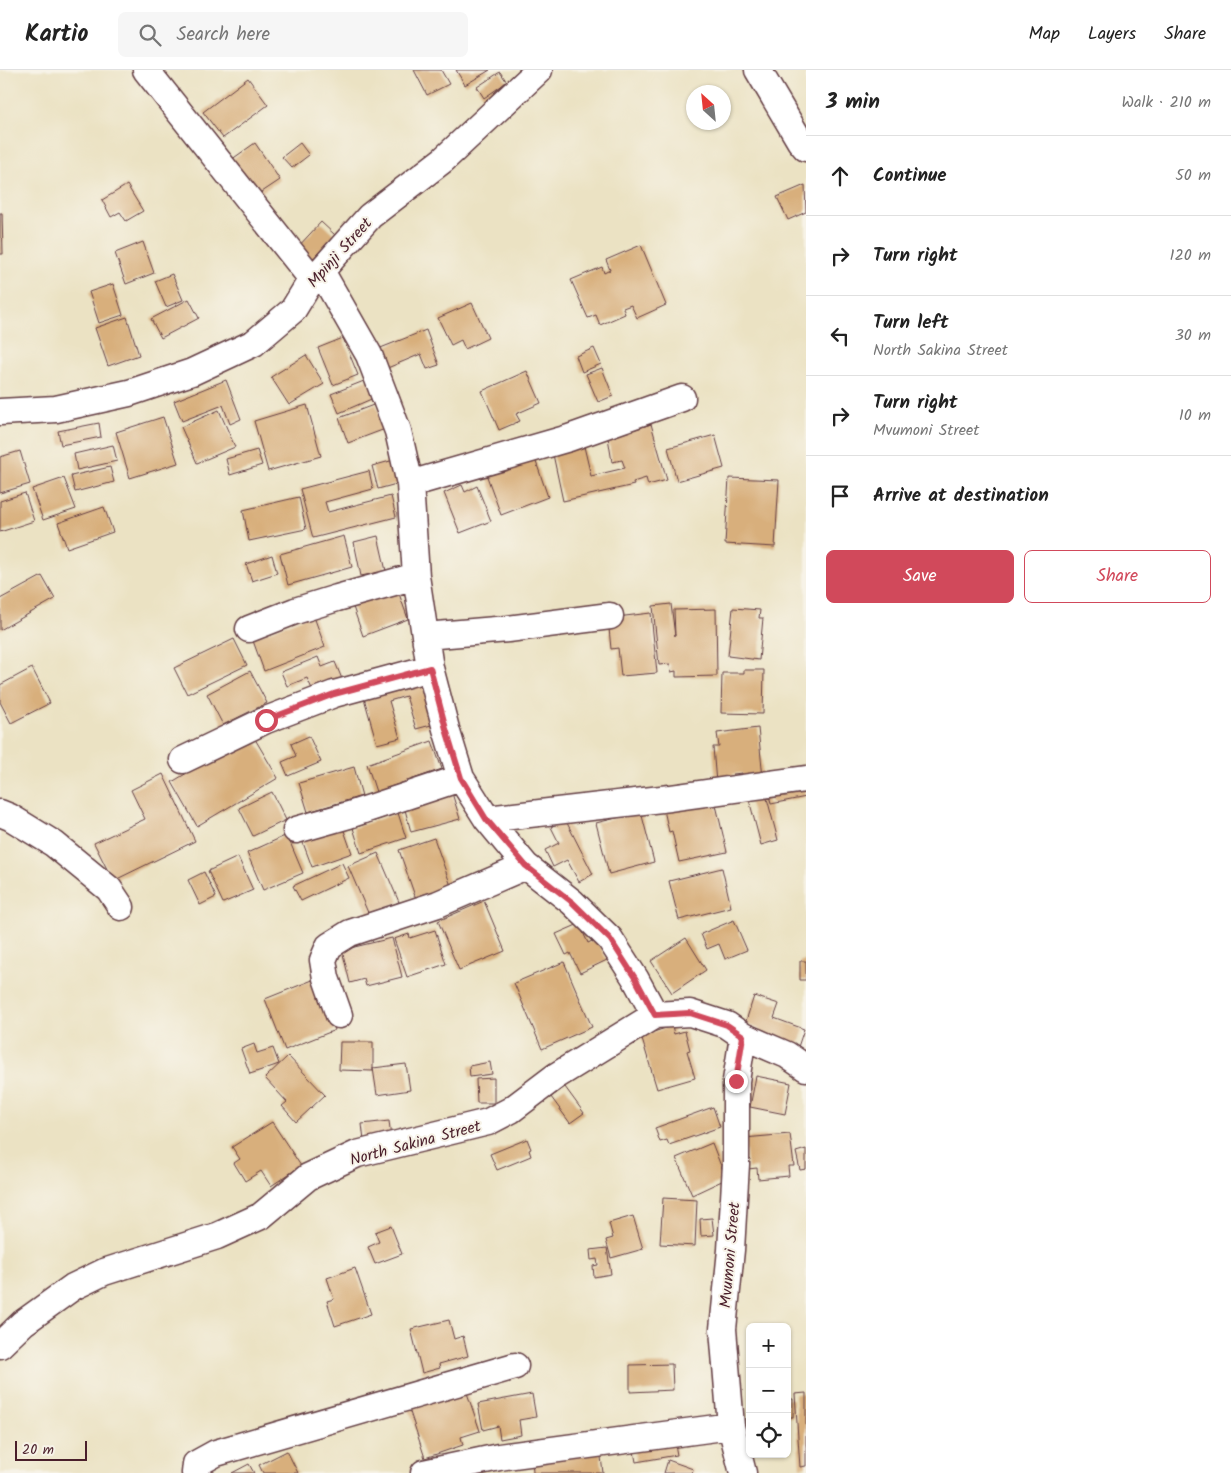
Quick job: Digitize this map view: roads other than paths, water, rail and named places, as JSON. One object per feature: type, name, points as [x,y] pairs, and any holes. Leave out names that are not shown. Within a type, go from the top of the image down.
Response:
[{"type":"street","points":[[146,70],[316,275],[370,355],[398,431],[410,484],[416,576],[430,668],[461,778],[486,819],[526,866],[572,902],[610,939],[635,978],[655,1015]]},
{"type":"street","name":"Mpinji Street","points":[[0,412],[56,409],[129,393],[192,372],[254,342],[293,310],[316,275],[370,216],[443,160],[539,70]]},
{"type":"street","points":[[758,70],[806,148]]},
{"type":"street","points":[[410,484],[569,438],[682,398]]},
{"type":"street","points":[[249,629],[329,600],[416,576]]},
{"type":"street","points":[[425,636],[508,629],[610,616]]},
{"type":"street","points":[[183,760],[266,720],[334,694],[430,668]]},
{"type":"street","points":[[296,830],[349,815],[461,778]]},
{"type":"street","points":[[486,819],[670,798],[806,779]]},
{"type":"street","points":[[0,813],[10,817],[54,844],[109,889],[121,907]]},
{"type":"street","points":[[339,1015],[326,978],[323,960],[329,946],[350,933],[438,904],[526,866]]},
{"type":"street","name":"North Sakina Street","points":[[0,1345],[23,1323],[73,1287],[104,1272],[218,1236],[261,1216],[308,1177],[357,1154],[488,1122],[511,1110],[556,1076],[655,1015],[690,1013],[727,1025],[743,1036],[786,1055],[806,1068]]},
{"type":"street","name":"Mvumoni Street","points":[[743,1036],[736,1081],[735,1174],[731,1250],[723,1329],[731,1426],[743,1473]]},
{"type":"street","points":[[195,1473],[196,1464],[216,1453],[515,1366]]},
{"type":"street","points":[[424,1473],[499,1457],[731,1426]]}]
